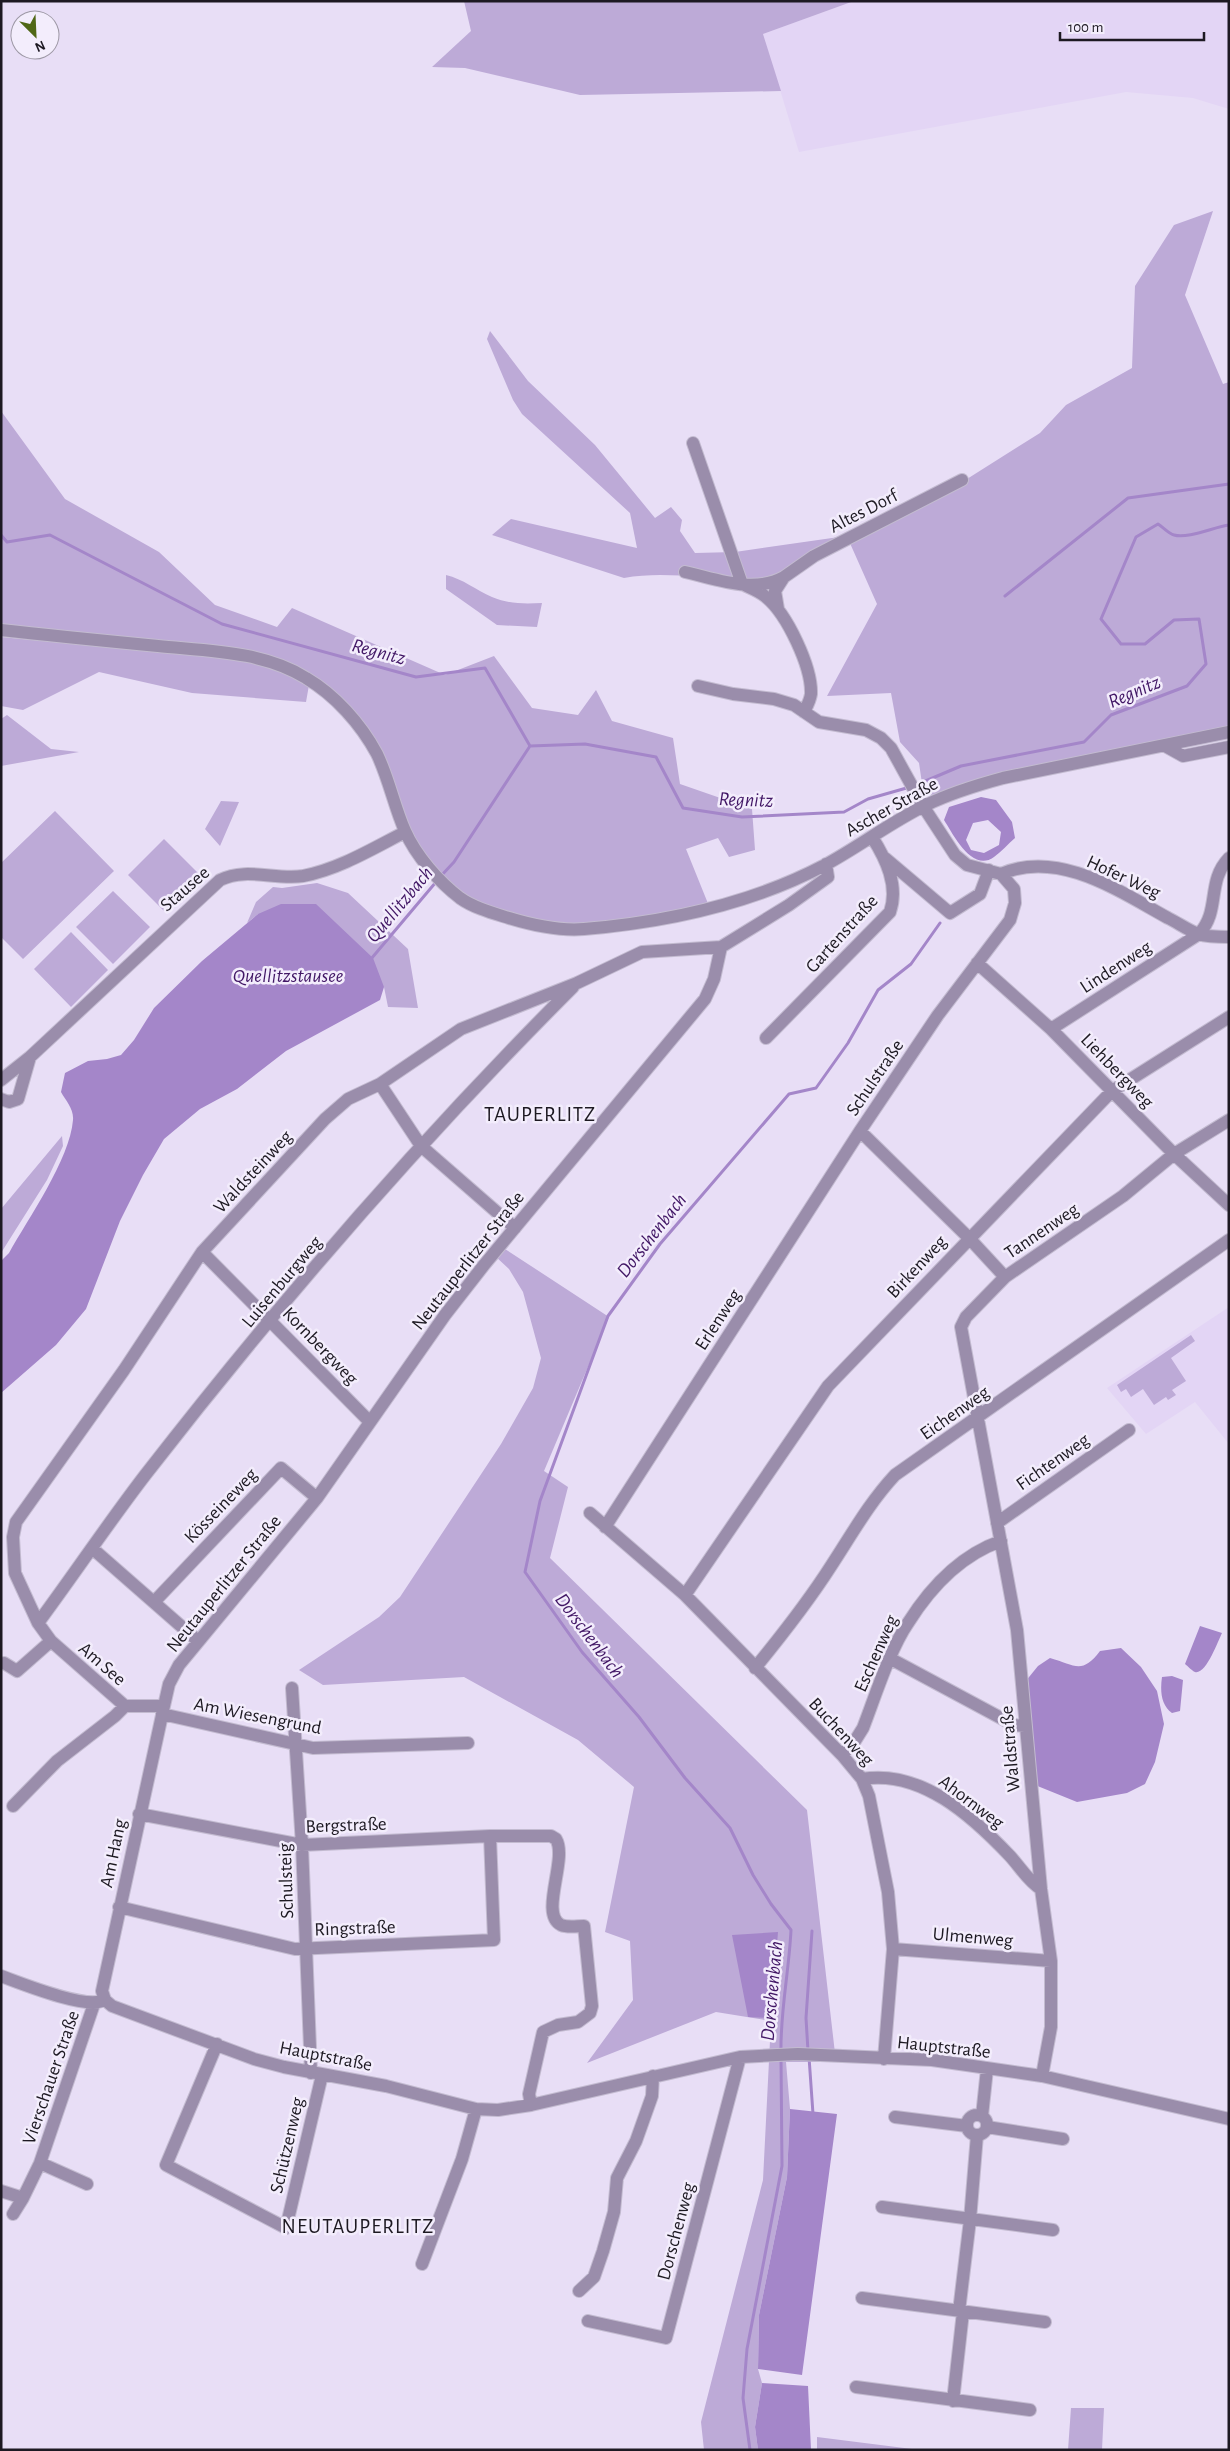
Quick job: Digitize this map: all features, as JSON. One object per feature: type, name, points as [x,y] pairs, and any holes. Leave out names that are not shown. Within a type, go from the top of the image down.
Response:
[{"type":"street","points":[[693,443],[742,584]]},
{"type":"street","name":"Altes Dorf","points":[[685,572],[742,584],[768,584],[784,577],[814,556],[962,480]]},
{"type":"street","name":"Altes Dorf","points":[[784,577],[775,591],[775,602],[790,629],[807,670],[810,695],[804,712]]},
{"type":"street","name":"Altes Dorf","points":[[742,584],[765,596],[779,611]]},
{"type":"street","name":"Ascher Straße","points":[[1,630],[240,655],[279,665],[305,677],[334,699],[355,722],[376,753],[405,832],[430,869],[462,900],[494,913],[524,922],[579,929],[688,913],[738,901],[778,887],[826,864],[923,806],[969,787],[1003,778],[1229,732]]},
{"type":"street","points":[[698,686],[733,694],[774,699],[794,705],[819,722],[866,730],[881,738],[891,748],[923,806],[955,854],[967,865],[995,872],[980,894],[950,913],[885,858]]},
{"type":"street","points":[[1165,746],[1183,756],[1229,747]]},
{"type":"street","name":"Stausee","points":[[1,1080],[30,1057],[220,880],[240,874],[301,876],[318,872],[346,862],[405,832]]},
{"type":"street","name":"Gartenstraße","points":[[766,1038],[890,912],[894,900],[885,858],[872,837]]},
{"type":"street","points":[[1199,934],[1210,920],[1217,874],[1229,858]]},
{"type":"street","points":[[721,947],[789,905],[828,877],[826,864]]},
{"type":"street","name":"Hofer Weg","points":[[995,872],[1015,868],[1049,867],[1079,874],[1101,881],[1199,934],[1229,937]]},
{"type":"street","name":"Schulstraße","points":[[995,872],[1014,889],[1015,903],[1010,920],[938,1015],[860,1131],[969,1238],[1005,1277]]},
{"type":"street","name":"Lindenweg","points":[[1051,1029],[1199,934]]},
{"type":"street","name":"Waldsteinweg","points":[[38,1623],[15,1574],[12,1537],[16,1522],[124,1370],[202,1252],[325,1119],[348,1099],[380,1084],[461,1029],[577,983],[642,952],[721,947]]},
{"type":"street","name":"Neutauperlitzer Straße","points":[[163,1710],[169,1684],[179,1664],[317,1498],[445,1315],[514,1228],[704,999],[714,979],[721,947]]},
{"type":"street","name":"Liehbergweg","points":[[978,963],[1051,1029],[1174,1154],[1229,1205]]},
{"type":"street","name":"Luisenburgweg","points":[[38,1623],[146,1475],[272,1320],[421,1146],[577,983]]},
{"type":"street","name":"Birkenweg","points":[[685,1595],[828,1386],[1112,1091],[1229,1017]]},
{"type":"street","points":[[1,1099],[9,1102],[18,1099],[30,1057]]},
{"type":"street","points":[[380,1084],[421,1146],[514,1228]]},
{"type":"street","name":"Tannenweg","points":[[976,1420],[961,1327],[966,1316],[1005,1277],[1123,1196],[1174,1154],[1229,1120]]},
{"type":"street","name":"Erlenweg","points":[[605,1527],[860,1131]]},
{"type":"street","name":"Eichenweg","points":[[755,1668],[799,1614],[877,1494],[895,1475],[976,1420],[1229,1240]]},
{"type":"street","name":"Kornbergweg","points":[[202,1252],[272,1320],[370,1422]]},
{"type":"street","name":"Waldstraße","points":[[976,1420],[1017,1630],[1041,1889],[1051,1961],[1051,2027],[1042,2076]]},
{"type":"street","name":"Fichtenweg","points":[[997,1523],[1129,1430]]},
{"type":"street","name":"Kösseineweg","points":[[154,1602],[281,1468],[317,1498]]},
{"type":"street","name":"Buchenweg","points":[[590,1513],[685,1595],[842,1755],[862,1779],[869,1796],[888,1892],[892,1949],[884,2059]]},
{"type":"street","name":"Eschenweg","points":[[842,1755],[853,1744],[863,1728],[907,1624],[932,1591],[957,1565],[985,1546],[1000,1541]]},
{"type":"street","points":[[93,1549],[198,1641]]},
{"type":"street","name":"Am See","points":[[38,1623],[51,1641],[125,1706],[163,1710]]},
{"type":"street","name":"Am See","points":[[4,1663],[17,1671],[51,1641]]},
{"type":"street","points":[[891,1659],[1014,1725],[1025,1726]]},
{"type":"street","name":"Schulsteig","points":[[292,1688],[297,1745],[306,1948],[316,2074]]},
{"type":"street","points":[[13,1806],[25,1791],[57,1761],[125,1706]]},
{"type":"street","name":"Am Wiesengrund","points":[[163,1710],[313,1748],[468,1743]]},
{"type":"street","name":"Am Hang","points":[[100,2002],[139,1814],[163,1710]]},
{"type":"street","name":"Ahornweg","points":[[862,1779],[892,1777],[916,1784],[937,1794],[986,1833],[1010,1857],[1032,1884],[1041,1889]]},
{"type":"street","name":"Bergstraße","points":[[139,1814],[302,1846],[490,1836],[550,1836],[556,1838],[560,1851],[552,1909],[558,1923],[563,1926],[584,1926],[592,2006],[586,2019],[558,2025],[543,2032],[529,2094],[531,2105]]},
{"type":"street","name":"Ringstraße","points":[[119,1907],[295,1949],[494,1940],[490,1836]]},
{"type":"street","name":"Ulmenweg","points":[[892,1949],[1051,1961]]},
{"type":"street","name":"Hauptstraße","points":[[1,1976],[48,1993],[100,2002],[218,2044],[254,2059],[316,2074],[386,2086],[476,2109],[498,2110],[531,2105],[740,2057],[798,2054],[932,2060],[1042,2076],[1229,2119]]},
{"type":"street","name":"Vierschauer Straße","points":[[13,2214],[40,2163],[100,2002]]},
{"type":"street","name":"Schützenweg","points":[[218,2044],[166,2165],[286,2228],[316,2074]]},
{"type":"street","name":"Dorschenweg","points":[[588,2320],[666,2338],[740,2057]]},
{"type":"street","points":[[984,2069],[982,2119],[984,2132],[977,2135],[970,2132],[967,2126],[970,2118],[982,2119],[1063,2139]]},
{"type":"street","points":[[579,2291],[594,2277],[603,2251],[614,2212],[617,2178],[642,2125],[652,2096],[653,2076]]},
{"type":"street","points":[[422,2264],[462,2159],[476,2109]]},
{"type":"street","points":[[895,2117],[967,2126]]},
{"type":"street","points":[[953,2401],[977,2135]]},
{"type":"street","name":"Vierschauer Straße","points":[[40,2163],[87,2184]]},
{"type":"street","points":[[1,2190],[23,2198]]},
{"type":"street","points":[[882,2207],[1053,2230]]},
{"type":"street","points":[[862,2298],[1045,2322]]},
{"type":"street","points":[[856,2387],[1030,2410]]},
{"type":"shaded area","points":[[464,1],[854,1],[763,34],[781,91],[580,95],[465,68],[432,67],[471,31]]},
{"type":"shaded area","points":[[854,1],[1229,1],[1229,109],[1193,98],[1126,92],[799,152],[763,34]]},
{"type":"shaded area","points":[[1213,211],[1185,295],[1223,384],[1229,382],[1229,727],[1006,774],[924,797],[919,763],[900,742],[891,693],[827,696],[877,604],[849,541],[800,566],[773,577],[736,579],[661,575],[624,578],[492,535],[511,519],[637,548],[630,513],[522,414],[513,400],[487,339],[490,331],[528,381],[595,445],[655,518],[671,507],[682,520],[680,531],[695,553],[735,552],[846,536],[967,479],[1040,433],[1066,405],[1132,368],[1135,286],[1174,225]]},
{"type":"shaded area","points":[[1,411],[65,499],[159,552],[215,605],[277,627],[292,608],[445,675],[494,656],[532,708],[578,715],[596,690],[612,721],[673,738],[680,784],[752,809],[755,850],[729,857],[718,838],[686,849],[709,906],[609,929],[493,916],[428,870],[354,724],[309,685],[306,702],[192,693],[99,672],[23,710],[1,706],[1,637],[44,641],[1,624]]},
{"type":"shaded area","points":[[446,575],[504,601],[542,603],[537,627],[497,625],[446,589]]},
{"type":"shaded area","points":[[7,715],[51,749],[79,752],[1,766],[1,719]]},
{"type":"shaded area","points":[[221,801],[239,802],[220,846],[205,829]]},
{"type":"shaded area","points":[[55,811],[114,871],[23,959],[1,937],[1,863]]},
{"type":"shaded area","points":[[164,839],[200,875],[164,911],[128,875]]},
{"type":"shaded area","points":[[317,883],[348,893],[408,949],[418,1008],[388,1007],[384,987],[258,914],[247,923],[256,902],[273,887],[282,888]]},
{"type":"shaded area","points":[[113,891],[150,927],[113,964],[76,927]]},
{"type":"shaded area","points":[[71,932],[108,970],[71,1007],[34,969]]},
{"type":"shaded area","points":[[62,1136],[63,1146],[47,1180],[1,1253],[1,1209]]},
{"type":"shaded area","points":[[502,1247],[609,1317],[544,1471],[568,1487],[550,1558],[807,1810],[836,2062],[786,2062],[790,2109],[787,2177],[759,2315],[758,2369],[762,2383],[755,2427],[758,2450],[704,2450],[701,2422],[763,2180],[771,2021],[716,2012],[587,2063],[633,2000],[630,1941],[605,1932],[634,1787],[578,1740],[464,1677],[323,1685],[299,1670],[379,1617],[400,1597],[501,1444],[533,1388],[541,1358],[523,1292],[509,1269],[495,1256]]},
{"type":"shaded area","points":[[1229,1307],[1229,1444],[1195,1402],[1146,1434],[1107,1388]]},
{"type":"shaded area","points":[[1191,1335],[1195,1341],[1171,1358],[1186,1381],[1172,1390],[1176,1395],[1168,1400],[1166,1397],[1154,1405],[1143,1389],[1131,1397],[1126,1389],[1121,1392],[1117,1385]]},
{"type":"shaded area","points":[[1071,2408],[1104,2408],[1102,2450],[1068,2450]]},
{"type":"shaded area","points":[[817,2437],[920,2450],[817,2450]]},
{"type":"water","points":[[981,797],[996,800],[1012,822],[1015,838],[994,857],[986,861],[978,860],[964,850],[944,820],[949,807]],"holes":[[[988,820],[1001,832],[999,845],[984,853],[971,850],[966,840],[973,823]]]},
{"type":"water","name":"Quellitzstausee","points":[[281,904],[316,904],[373,958],[384,987],[380,1000],[286,1051],[237,1089],[200,1109],[164,1139],[120,1221],[86,1309],[56,1345],[1,1393],[1,1261],[9,1253],[47,1188],[70,1136],[73,1116],[61,1092],[65,1073],[88,1061],[121,1055],[134,1040],[154,1008],[202,961],[258,914]]},
{"type":"water","points":[[1200,1626],[1222,1633],[1207,1663],[1199,1672],[1195,1672],[1185,1664]]},
{"type":"water","points":[[1121,1648],[1141,1667],[1157,1691],[1164,1724],[1155,1762],[1145,1784],[1127,1793],[1077,1802],[1035,1785],[1025,1682],[1038,1666],[1050,1658],[1072,1665],[1083,1666],[1100,1651]]},
{"type":"water","points":[[1172,1676],[1183,1680],[1180,1711],[1172,1713],[1163,1702],[1161,1687],[1162,1677]]},
{"type":"water","points":[[778,1932],[771,2018],[748,2017],[732,1935]]},
{"type":"water","points":[[790,2109],[837,2114],[802,2375],[758,2369],[759,2315],[787,2177]]},
{"type":"water","points":[[762,2383],[808,2386],[811,2450],[758,2450],[755,2427]]},
{"type":"waterway","points":[[1005,596],[1128,498],[1229,484]]},
{"type":"waterway","name":"Regnitz","points":[[916,785],[961,766],[1084,742],[1111,715],[1187,686],[1206,664],[1199,619],[1174,620],[1145,644],[1121,644],[1101,619],[1136,537],[1158,524],[1168,532],[1180,536],[1229,525]]},
{"type":"waterway","name":"Regnitz","points":[[1,535],[7,542],[50,535],[222,624],[416,677],[485,668],[530,746],[585,744],[656,757],[683,808],[742,817],[844,812],[868,799],[910,787]]},
{"type":"waterway","name":"Quellitzbach","points":[[440,877],[454,862],[530,746]]},
{"type":"waterway","name":"Quellitzbach","points":[[371,959],[436,882]]},
{"type":"waterway","name":"Dorschenbach","points":[[781,2053],[782,2022],[791,1930],[771,1904],[753,1875],[730,1828],[685,1778],[639,1717],[582,1652],[525,1572],[540,1501],[608,1316],[660,1244],[789,1094],[816,1088],[848,1043],[878,990],[911,964],[940,923]]},
{"type":"waterway","name":"Dorschenbach","points":[[808,2051],[806,2018],[812,1931]]},
{"type":"waterway","name":"Dorschenbach","points":[[809,2057],[813,2114]]},
{"type":"waterway","name":"Dorschenbach","points":[[750,2450],[743,2398],[747,2349],[782,2166],[781,2059]]},
{"type":"district","name":"TAUPERLITZ","points":[[540,1114]]},
{"type":"district","name":"NEUTAUPERLITZ","points":[[358,2226]]}]
